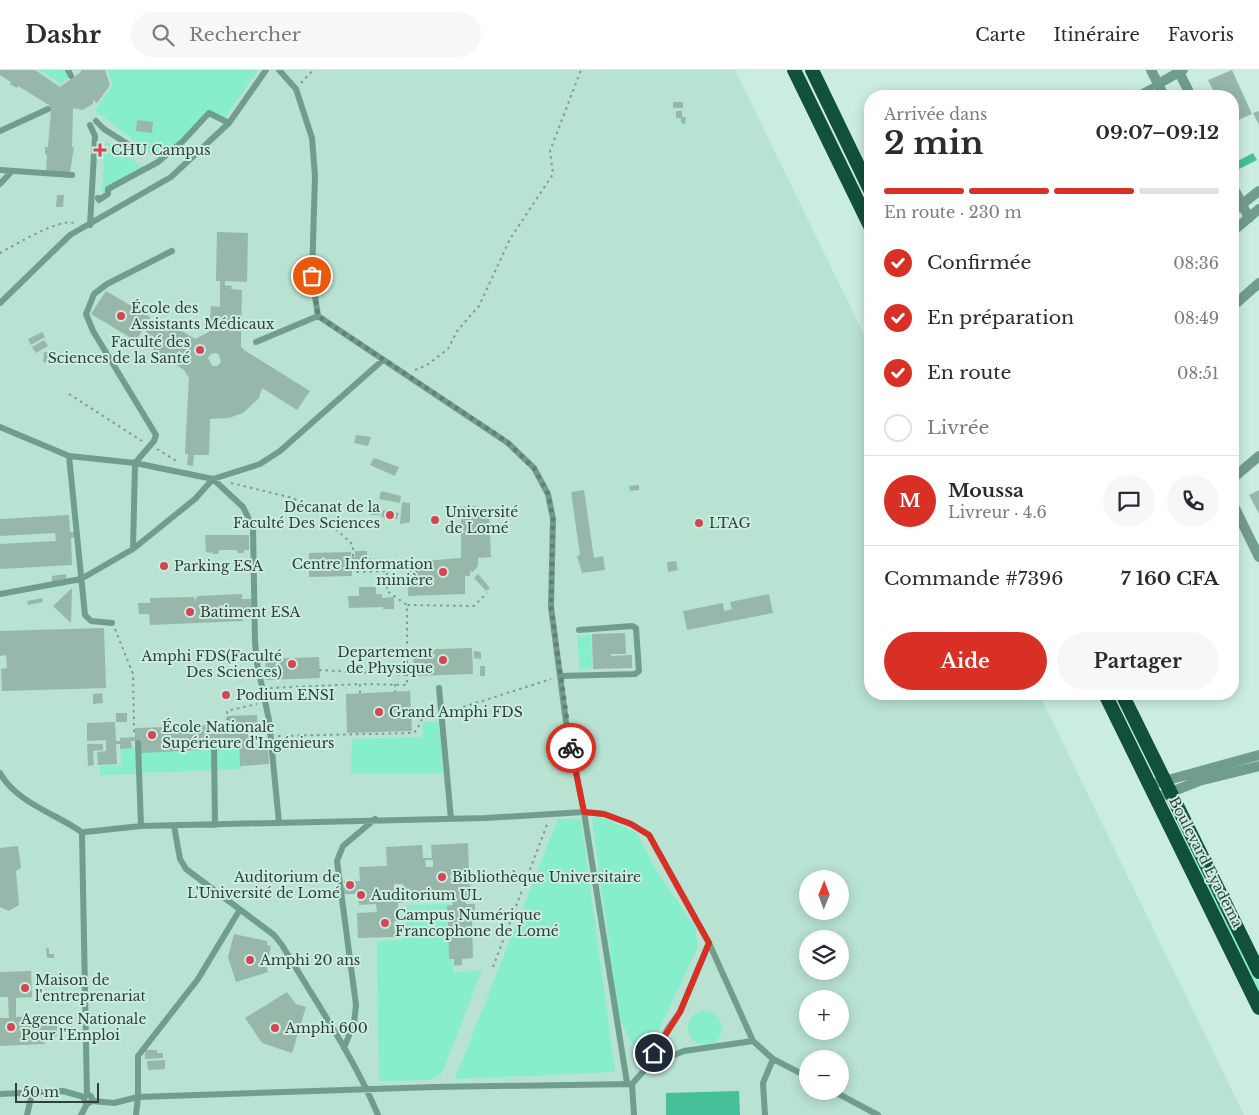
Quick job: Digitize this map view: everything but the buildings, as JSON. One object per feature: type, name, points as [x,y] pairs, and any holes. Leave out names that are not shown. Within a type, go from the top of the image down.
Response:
[{"type":"highway","points":[[794,70],[864,214]]},
{"type":"highway","points":[[812,70],[864,178]]},
{"type":"highway","name":"Boulevard Eyadema","points":[[1108,700],[1259,1008]]},
{"type":"highway","points":[[1125,700],[1259,972]]},
{"type":"street","points":[[1151,70],[1161,90]]},
{"type":"street","points":[[1158,84],[1180,71],[1188,90]]},
{"type":"street","points":[[1239,207],[1259,191]]},
{"type":"street","points":[[1239,199],[1249,218]]},
{"type":"street","points":[[1239,226],[1259,209]]},
{"type":"street","points":[[1239,302],[1259,283]]},
{"type":"street","points":[[1239,473],[1259,456]]},
{"type":"street","points":[[1239,516],[1259,557]]},
{"type":"street","points":[[1156,798],[1168,786],[1259,756]]},
{"type":"street","points":[[1168,786],[1199,781],[1259,766]]},
{"type":"street","name":"Boulevard Eyadema","points":[[1150,785],[1168,786]]},
{"type":"lane","points":[[0,303],[70,236],[172,177],[230,123],[266,70]]},
{"type":"lane","points":[[279,70],[296,89],[312,138],[316,176],[312,276],[318,316],[508,443],[534,468],[548,494],[553,519],[551,607],[566,722],[584,812],[634,1115]]},
{"type":"lane","points":[[1147,90],[1158,84]]},
{"type":"lane","points":[[0,131],[48,109]]},
{"type":"lane","points":[[98,198],[108,194],[108,189],[158,162],[183,141],[209,113],[230,123]]},
{"type":"lane","points":[[96,121],[104,130],[129,145]]},
{"type":"lane","points":[[88,226],[95,136],[90,125]]},
{"type":"lane","points":[[0,170],[72,174]]},
{"type":"lane","points":[[0,184],[11,172]]},
{"type":"lane","points":[[133,549],[135,463],[150,446],[156,435],[154,428],[93,331],[86,314],[94,294],[107,284],[172,251]]},
{"type":"lane","points":[[256,342],[318,316]]},
{"type":"lane","points":[[0,594],[81,579],[133,549],[195,499],[214,479],[260,464],[280,451],[383,360]]},
{"type":"lane","points":[[0,427],[69,456],[135,463],[214,479],[243,507],[253,527],[255,642],[271,736],[279,823]]},
{"type":"lane","points":[[69,456],[81,579],[87,618],[90,621],[112,623]]},
{"type":"lane","points":[[560,676],[635,674],[639,671],[636,628],[632,626],[579,630]]},
{"type":"lane","points":[[439,688],[451,819]]},
{"type":"lane","points":[[138,743],[141,826]]},
{"type":"lane","points":[[214,747],[215,825]]},
{"type":"lane","points":[[0,773],[4,781],[35,806],[62,819],[82,833],[141,826],[375,819],[451,819],[584,812],[604,814],[631,824],[649,835],[709,943],[753,1041],[773,1059],[799,1073]]},
{"type":"lane","points":[[344,1048],[354,1023],[356,1005],[337,861],[343,846],[375,819]]},
{"type":"lane","points":[[174,826],[182,865],[239,911],[274,935],[344,1048],[368,1090],[378,1115]]},
{"type":"lane","points":[[81,1115],[87,1099],[82,833]]},
{"type":"lane","points":[[136,1115],[138,1056],[198,979],[239,911]]},
{"type":"lane","points":[[0,1094],[32,1094],[63,1091],[87,1099],[114,1103],[138,1097],[630,1084],[649,1065],[662,1038],[680,1012],[709,943]]},
{"type":"lane","points":[[649,1065],[684,1051],[753,1041]]},
{"type":"lane","points":[[765,1115],[763,1083],[773,1059]]},
{"type":"lane","points":[[27,1115],[32,1094]]},
{"type":"lane","points":[[849,1100],[878,1115]]},
{"type":"path","points":[[296,89],[313,70]]},
{"type":"path","points":[[405,374],[427,365],[448,349],[457,331],[479,306],[510,239],[553,174],[550,152],[581,70]]},
{"type":"path","points":[[0,253],[40,232],[69,221],[88,226]]},
{"type":"path","points":[[69,394],[150,446],[181,463]]},
{"type":"path","points":[[214,479],[293,498],[321,515],[353,545],[353,557]]},
{"type":"path","points":[[355,567],[355,572],[387,571],[387,592],[407,606],[474,606],[487,593]]},
{"type":"path","points":[[262,688],[360,684],[407,685],[407,606]]},
{"type":"path","points":[[112,623],[133,674],[134,733]]},
{"type":"path","points":[[406,676],[413,663]]},
{"type":"path","points":[[319,670],[406,676]]},
{"type":"path","points":[[248,738],[413,733],[417,730],[422,720],[560,676]]},
{"type":"path","points":[[360,684],[360,694]]},
{"type":"path","points":[[395,684],[395,692]]},
{"type":"path","points":[[218,733],[228,729],[227,711],[265,702]]},
{"type":"path","points":[[493,967],[551,814]]},
{"type":"shaded area","name":"Université de Lomé","points":[[0,70],[735,70],[864,335],[864,700],[1042,700],[1244,1115],[0,1115]]},
{"type":"shaded area","points":[[39,70],[66,70],[68,79],[61,84]]},
{"type":"shaded area","points":[[107,70],[258,70],[224,119],[210,110],[182,139],[157,159],[95,110],[113,85]]},
{"type":"shaded area","points":[[105,141],[144,168],[104,194],[102,191]]},
{"type":"shaded area","points":[[1253,153],[1257,160],[1239,169],[1239,160]]},
{"type":"shaded area","points":[[591,635],[592,668],[580,669],[577,636]]},
{"type":"shaded area","points":[[436,721],[439,724],[443,773],[351,773],[352,739],[422,737],[423,722]]},
{"type":"shaded area","points":[[240,737],[242,769],[217,770],[215,745],[228,744],[227,738]]},
{"type":"shaded area","points":[[207,739],[211,739],[212,770],[141,773],[140,741],[143,752],[208,749]]},
{"type":"shaded area","points":[[120,743],[122,748],[137,747],[138,774],[100,775],[100,766],[121,765]]},
{"type":"shaded area","points":[[1169,808],[1259,983],[1259,993],[1167,810]]},
{"type":"shaded area","points":[[592,817],[600,817],[637,833],[656,870],[695,927],[698,947],[656,1036],[635,1049],[619,1018]]},
{"type":"shaded area","points":[[558,819],[581,819],[615,1072],[455,1079]]},
{"type":"shaded area","points":[[451,904],[453,973],[482,970],[442,1073],[430,1080],[379,1081],[377,941],[403,940],[403,923],[407,923],[407,905]]},
{"type":"shaded area","points":[[705,1011],[712,1012],[717,1016],[721,1021],[721,1035],[717,1040],[712,1044],[705,1045],[698,1044],[693,1040],[689,1035],[688,1028],[689,1021],[693,1016],[698,1012]]},
{"type":"shaded area","points":[[739,1091],[740,1115],[666,1115],[666,1093]]},
{"type":"way so far","points":[[312,276],[318,316],[467,414],[508,443],[534,468],[548,494],[553,519],[551,607],[571,748]]},
{"type":"place","name":"CHU Campus","points":[[100,150]]},
{"type":"place","name":"École des Assistants Médicaux","points":[[121,316]]},
{"type":"place","name":"Faculté des Sciences de la Santé","points":[[200,350]]},
{"type":"place","name":"Décanat de la Faculté Des Sciences","points":[[390,515]]},
{"type":"place","name":"Université de Lomé","points":[[435,520]]},
{"type":"place","name":"LTAG","points":[[699,523]]},
{"type":"place","name":"Parking ESA","points":[[164,566]]},
{"type":"place","name":"Centre Information minière","points":[[443,572]]},
{"type":"place","name":"Batiment ESA","points":[[190,612]]},
{"type":"place","name":"Departement de Physique","points":[[443,660]]},
{"type":"place","name":"Amphi FDS(Faculté Des Sciences)","points":[[292,664]]},
{"type":"place","name":"Podium ENSI","points":[[226,695]]},
{"type":"place","name":"Grand Amphi FDS","points":[[379,712]]},
{"type":"place","name":"École Nationale Supérieure d'Ingénieurs","points":[[152,735]]},
{"type":"place","name":"Bibliothèque Universitaire","points":[[442,877]]},
{"type":"place","name":"Auditorium de L'Université de Lomé","points":[[350,885]]},
{"type":"place","name":"Auditorium UL","points":[[361,895]]},
{"type":"place","name":"Campus Numérique Francophone de Lomé","points":[[385,923]]},
{"type":"place","name":"Amphi 20 ans","points":[[250,960]]},
{"type":"place","name":"Maison de l'entreprenariat","points":[[25,988]]},
{"type":"place","name":"Agence Nationale Pour l'Emploi","points":[[11,1027]]},
{"type":"place","name":"Amphi 600","points":[[275,1028]]},
{"type":"route","points":[[571,748],[584,812],[604,814],[631,824],[649,835],[709,943],[680,1012],[654,1053]]}]
